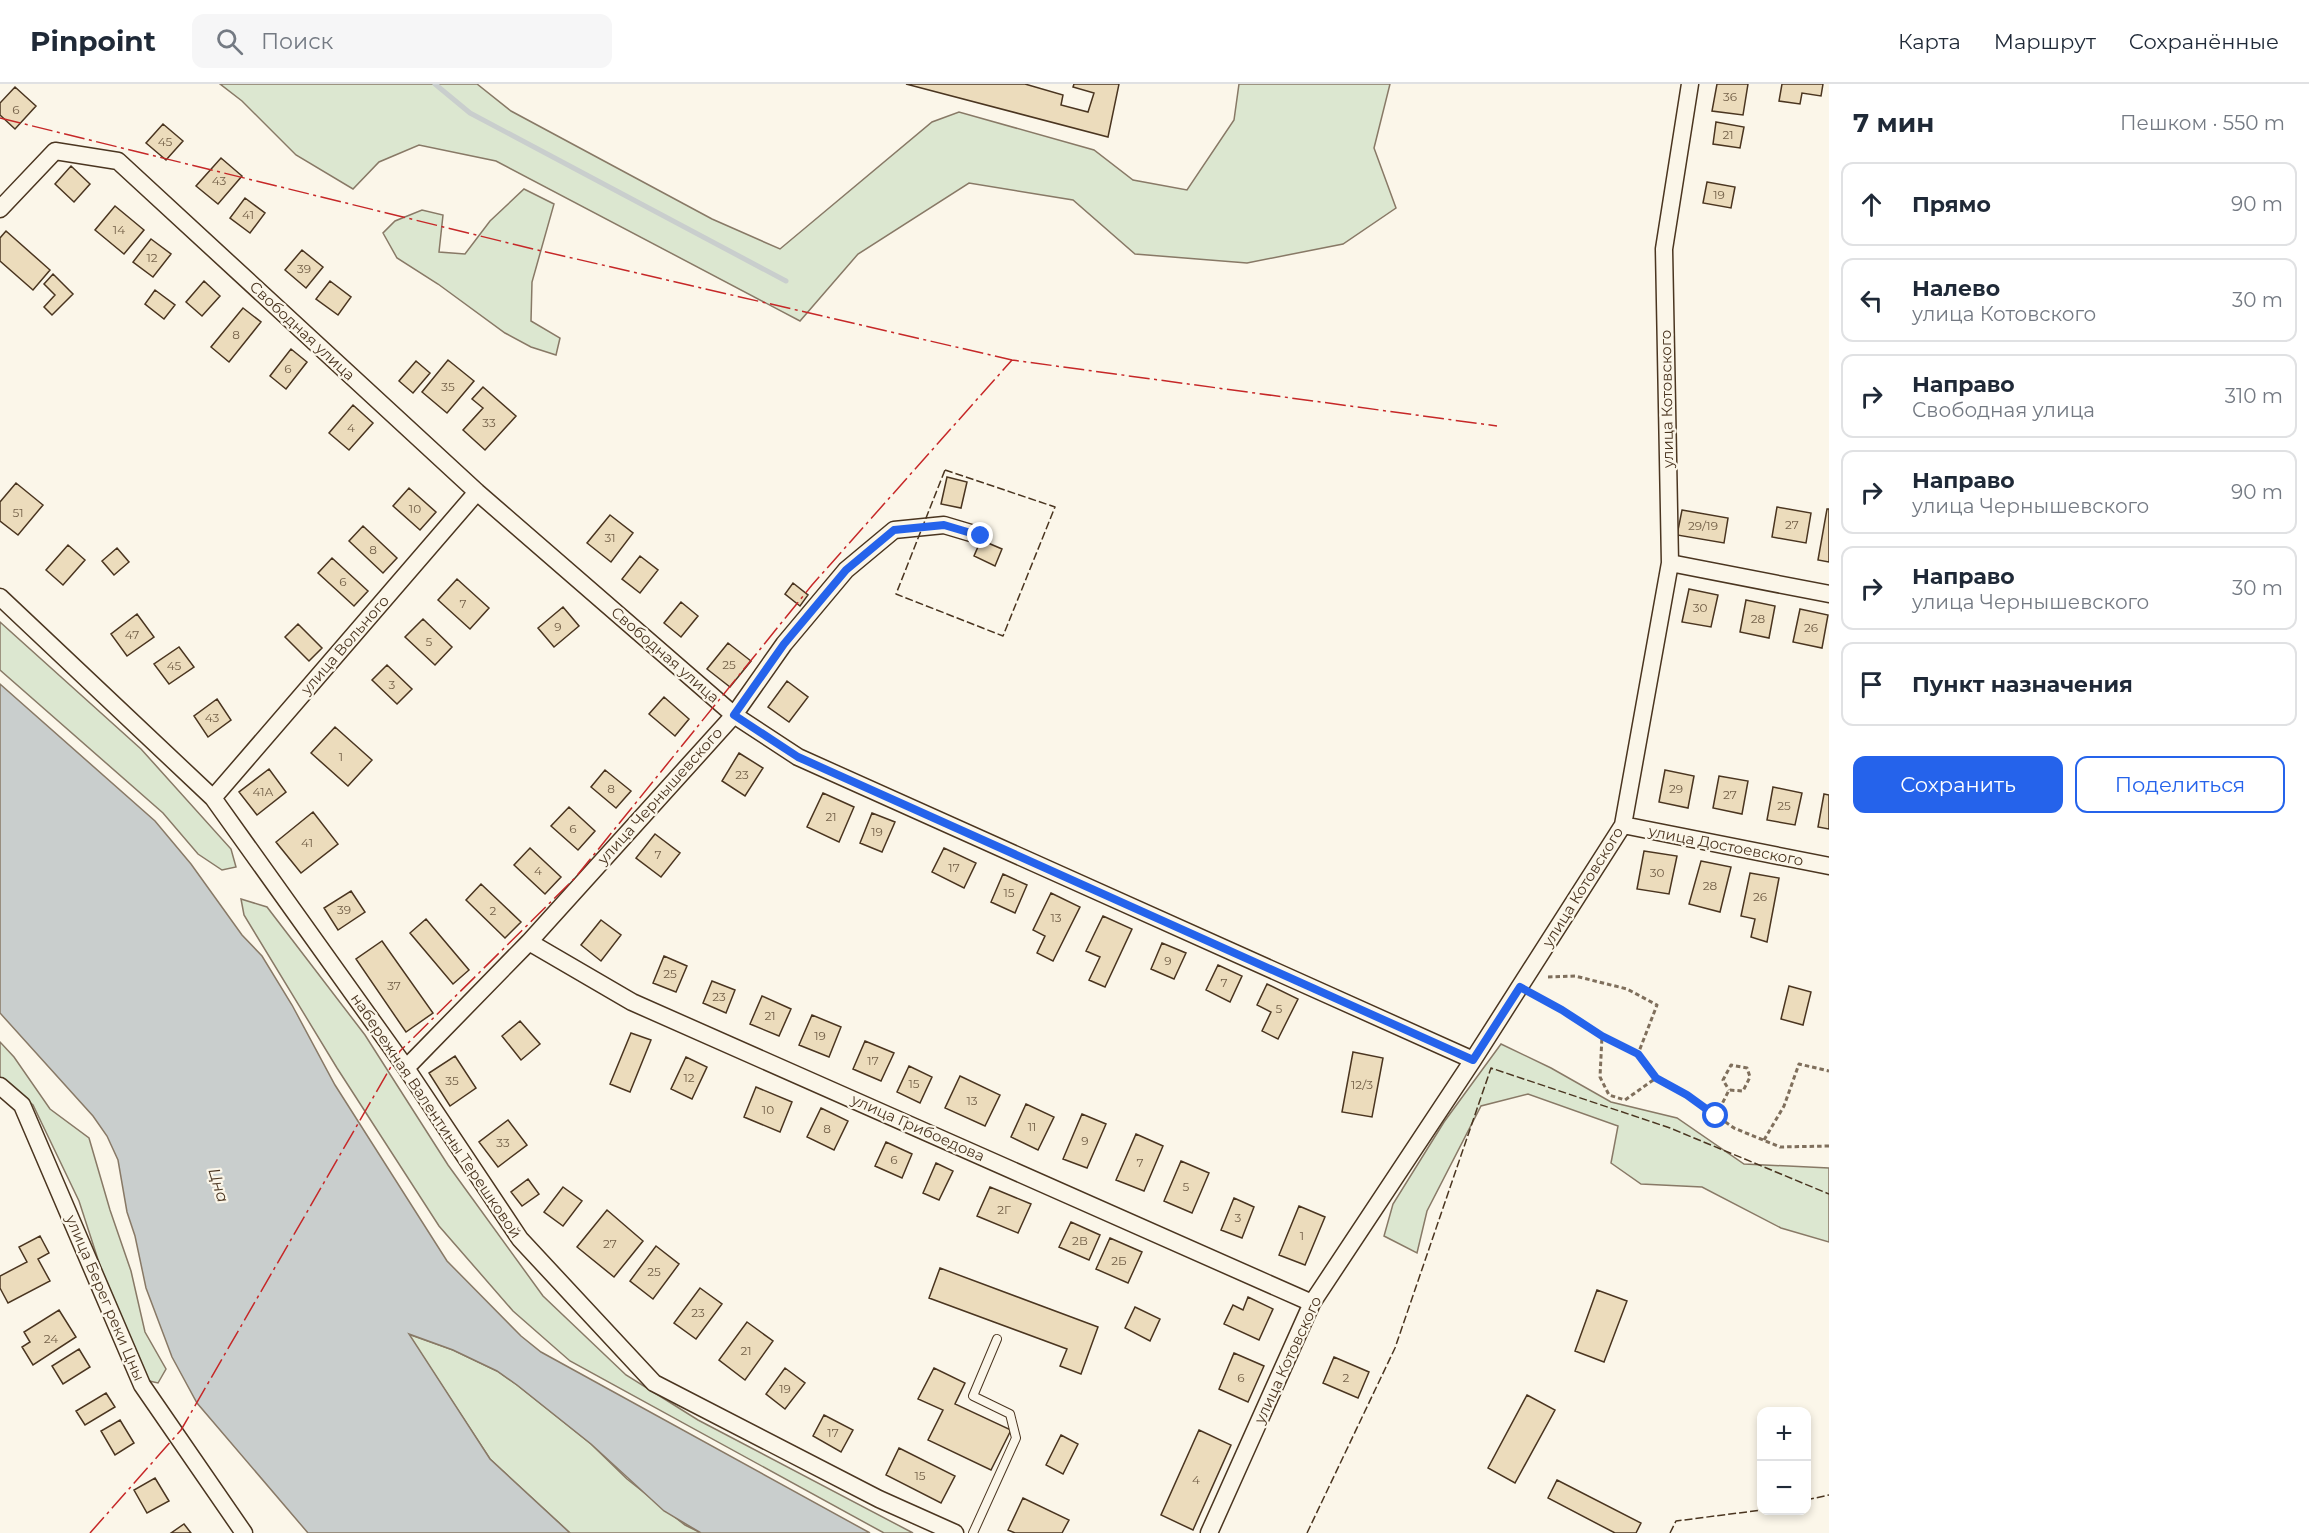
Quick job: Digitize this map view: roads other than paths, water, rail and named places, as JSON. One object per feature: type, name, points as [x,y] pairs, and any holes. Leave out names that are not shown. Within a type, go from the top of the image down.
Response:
[{"type":"street","name":"улица Котовского","points":[[1209,1533],[1312,1303],[1473,1060],[1623,825],[1670,564],[1664,249],[1690,84]]},
{"type":"street","name":"Свободная улица","points":[[0,209],[56,152],[118,161],[477,492],[734,715],[798,757],[1473,1060]]},
{"type":"street","name":"улица Вольного","points":[[213,798],[477,492]]},
{"type":"street","name":"улица Чернышевского","points":[[406,1068],[529,942],[734,715],[784,644],[846,570],[894,530],[944,525],[981,536]]},
{"type":"street","points":[[1670,564],[1829,594]]},
{"type":"street","name":"набережная Валентины Терешковой","points":[[0,597],[213,798],[406,1068],[520,1239],[654,1383],[879,1499],[955,1533]]},
{"type":"street","name":"улица Достоевского","points":[[1623,825],[1829,866]]},
{"type":"street","name":"улица Грибоедова","points":[[529,942],[632,1002],[1312,1303]]},
{"type":"street","name":"улица Берег реки Цны","points":[[0,1086],[22,1105],[142,1385],[244,1533]]},
{"type":"lane","points":[[973,1533],[1016,1438],[1010,1413],[973,1396],[997,1339]]},
{"type":"water","name":"Цна","points":[[0,684],[155,821],[191,864],[242,935],[262,956],[292,1005],[335,1085],[447,1261],[521,1336],[541,1352],[870,1533],[701,1533],[664,1511],[591,1444],[497,1371],[453,1350],[409,1334],[490,1459],[570,1533],[308,1533],[197,1403],[172,1357],[146,1288],[135,1236],[127,1212],[118,1160],[107,1136],[93,1116],[0,1013]]},
{"type":"waterway","points":[[435,84],[470,113],[786,281]]}]
